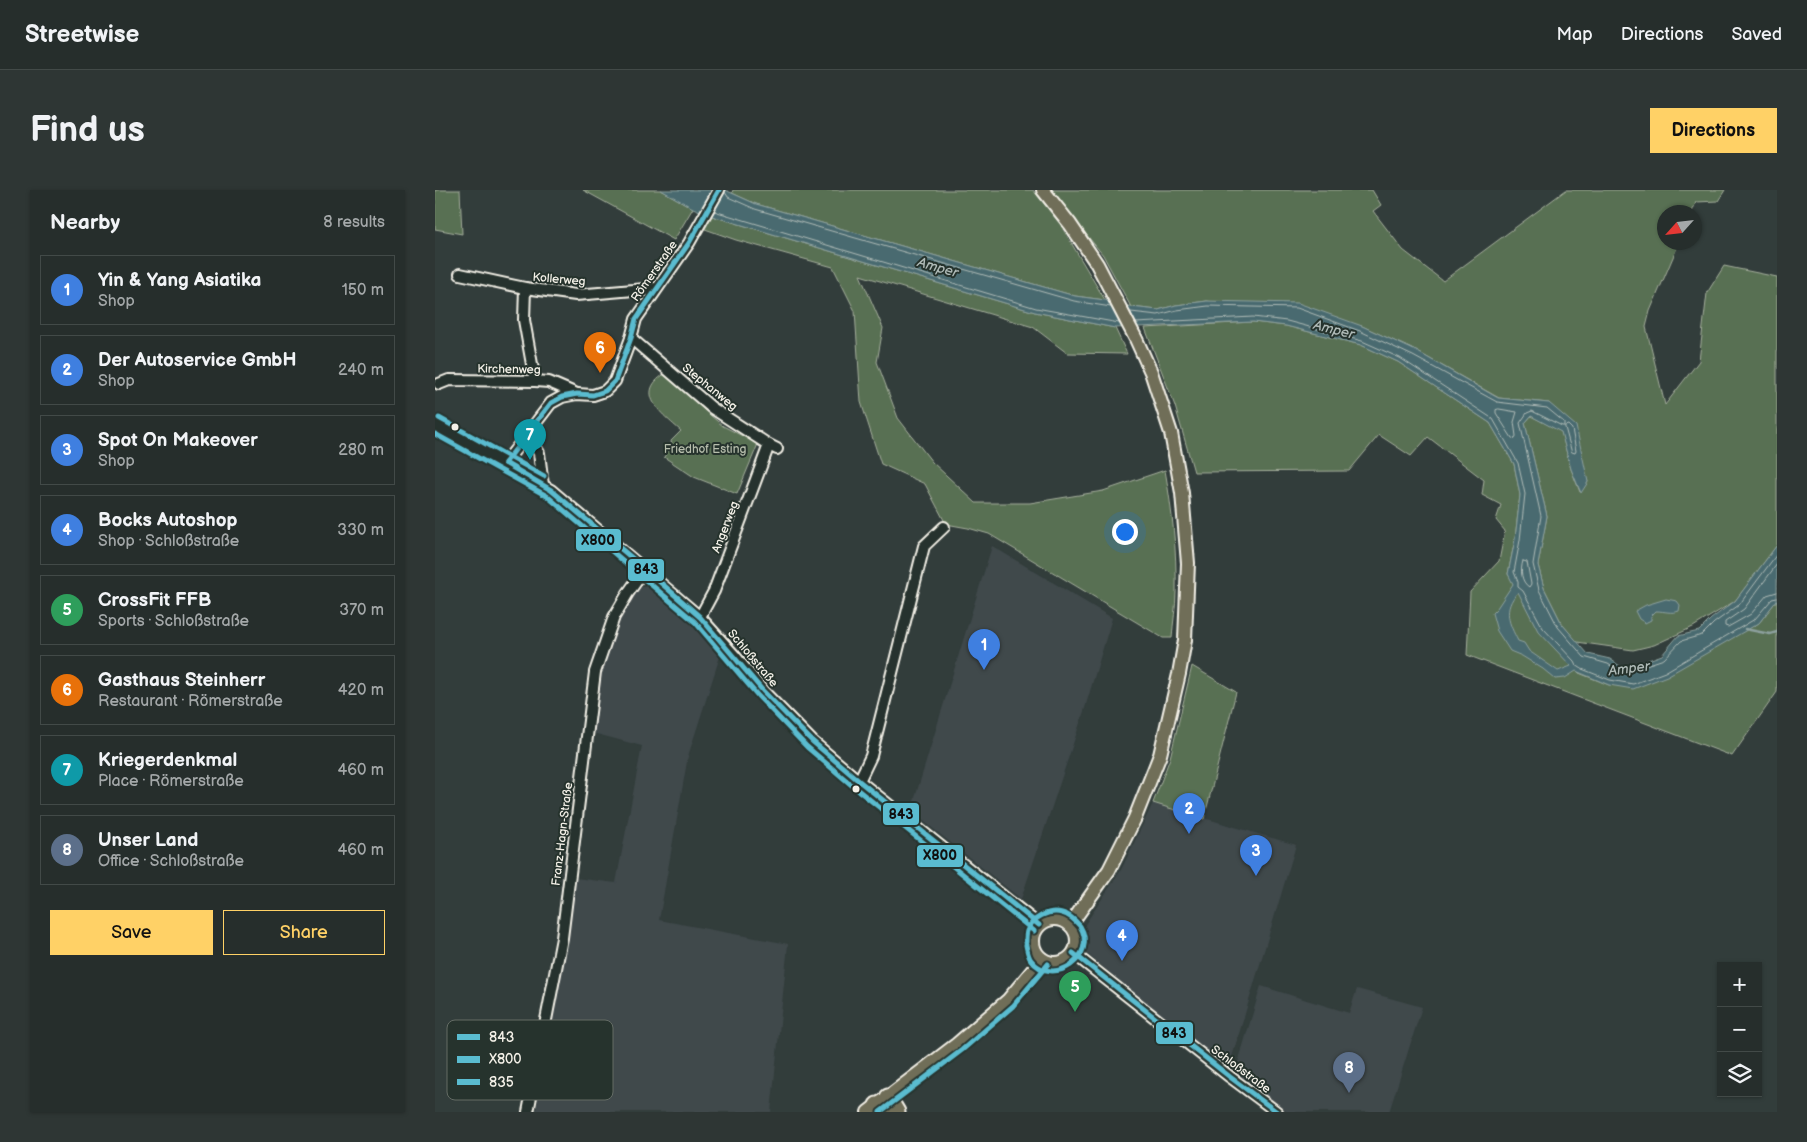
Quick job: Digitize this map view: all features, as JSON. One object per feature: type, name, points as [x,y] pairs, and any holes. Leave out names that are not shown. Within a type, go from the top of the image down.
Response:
[{"type":"highway","points":[[879,1107],[897,1112]]},
{"type":"main road","points":[[1043,190],[1070,224],[1097,264],[1151,372],[1171,433],[1182,493],[1188,563],[1185,640],[1160,755],[1135,818],[1109,870],[1070,925]]},
{"type":"main road","points":[[1058,920],[1070,925],[1076,939],[1076,946],[1069,958],[1055,963],[1042,959],[1037,955],[1033,943],[1035,930],[1039,925],[1058,920]]},
{"type":"main road","points":[[879,1107],[1008,1000],[1042,959]]},
{"type":"street","name":"Römerstraße","points":[[505,463],[551,403],[562,397],[577,394],[593,395],[605,391],[615,381],[636,319],[699,226],[719,190]]},
{"type":"street","name":"Kollerweg","points":[[460,274],[525,288],[576,295],[657,288]]},
{"type":"street","points":[[525,288],[523,320],[535,381]]},
{"type":"street","name":"Stephanweg","points":[[631,338],[713,408],[773,447]]},
{"type":"street","name":"Kirchenweg","points":[[439,384],[449,380],[549,382],[577,394]]},
{"type":"street","name":"Schloßstraße","points":[[435,425],[551,490],[700,617],[766,694],[812,741],[1039,925]]},
{"type":"street","points":[[528,433],[539,454],[543,486]]},
{"type":"street","name":"Angerweg","points":[[700,617],[714,590],[773,447]]},
{"type":"street","points":[[859,781],[871,756],[924,546],[944,527]]},
{"type":"street","name":"Franz-Hagn-Straße","points":[[546,1020],[562,938],[595,672],[614,617],[645,569]]},
{"type":"street","name":"Schloßstraße","points":[[1073,953],[1277,1112]]},
{"type":"shaded area","points":[[992,546],[1112,618],[1084,711],[1021,899],[911,811]]},
{"type":"shaded area","points":[[652,585],[694,620],[721,653],[688,756],[659,920],[788,944],[771,1112],[536,1112],[538,1100],[613,1100],[613,1020],[551,1020],[575,878],[616,883],[642,746],[593,733],[601,671],[614,626],[638,588]]},
{"type":"shaded area","points":[[1153,803],[1296,845],[1228,1070],[1085,952],[1084,926],[1121,870]]},
{"type":"shaded area","points":[[1261,986],[1349,1013],[1357,989],[1422,1007],[1389,1112],[1287,1112],[1234,1076]]},
{"type":"green space","points":[[435,190],[460,190],[462,234],[435,229]]},
{"type":"green space","points":[[583,190],[661,190],[693,208],[674,240]]},
{"type":"green space","points":[[733,190],[1033,190],[1060,224],[1105,300],[1075,296],[756,204],[732,193]]},
{"type":"green space","points":[[1050,190],[1372,190],[1381,205],[1373,211],[1403,250],[1443,281],[1566,190],[1725,190],[1718,201],[1696,202],[1695,205],[1657,205],[1657,250],[1676,250],[1650,311],[1646,327],[1665,405],[1699,361],[1707,293],[1724,266],[1777,277],[1777,545],[1735,601],[1693,627],[1654,645],[1633,650],[1577,642],[1562,624],[1544,588],[1538,565],[1547,516],[1525,423],[1531,416],[1561,431],[1571,469],[1580,492],[1588,482],[1549,403],[1499,398],[1416,351],[1362,326],[1207,301],[1176,305],[1158,310],[1131,307],[1103,255]]},
{"type":"green space","points":[[712,216],[1035,312],[1115,328],[1127,354],[1067,353],[1033,327],[860,275],[883,328],[877,362],[898,418],[932,462],[976,503],[1030,503],[1103,491],[1165,470],[1172,515],[1176,561],[1176,598],[1172,638],[1163,638],[989,534],[946,524],[925,484],[881,464],[861,402],[855,311],[833,267],[736,240],[705,229]]},
{"type":"green space","points":[[1253,322],[1286,326],[1361,345],[1398,362],[1490,423],[1514,464],[1520,495],[1515,539],[1508,574],[1571,665],[1579,673],[1609,685],[1730,638],[1759,623],[1777,600],[1777,692],[1732,756],[1467,655],[1470,592],[1499,561],[1505,531],[1496,520],[1501,505],[1482,495],[1484,480],[1428,437],[1411,456],[1379,435],[1349,471],[1194,472],[1175,406],[1145,328]]},
{"type":"green space","name":"Friedhof Esting","points":[[668,372],[704,410],[723,426],[758,444],[737,494],[694,477],[664,457],[672,446],[671,441],[681,431],[659,410],[653,402],[651,395],[652,387],[657,380]]},
{"type":"green space","points":[[1192,666],[1236,692],[1204,819],[1153,803],[1170,758]]},
{"type":"water","name":"Amper","points":[[661,190],[725,190],[756,204],[1075,296],[1105,300],[1131,307],[1158,310],[1176,305],[1207,301],[1298,303],[1362,326],[1416,351],[1498,398],[1549,403],[1576,426],[1588,482],[1581,493],[1571,469],[1561,432],[1531,416],[1525,423],[1547,516],[1538,565],[1544,588],[1562,624],[1588,654],[1610,659],[1624,669],[1662,655],[1678,636],[1699,631],[1711,619],[1735,601],[1777,545],[1777,600],[1759,623],[1667,676],[1633,689],[1609,685],[1576,671],[1565,678],[1555,679],[1543,669],[1510,651],[1497,631],[1492,613],[1513,584],[1508,574],[1515,539],[1520,495],[1514,464],[1490,423],[1398,362],[1361,345],[1286,326],[1253,322],[1115,328],[1035,312],[712,216],[693,208]],"holes":[[[1518,592],[1538,631],[1571,666],[1558,671],[1529,651],[1524,643],[1518,641],[1509,616],[1510,605]]]},
{"type":"water","points":[[1666,599],[1677,601],[1680,605],[1679,611],[1656,611],[1651,616],[1651,620],[1645,623],[1639,619],[1635,611],[1646,605]]},
{"type":"waterway","points":[[1745,629],[1770,634],[1777,632]]},
{"type":"transit line","name":"843","points":[[505,463],[551,403],[562,397],[577,394],[593,395],[605,391],[615,381],[636,319],[689,243],[719,190]]},
{"type":"transit line","name":"835","points":[[439,418],[544,476]]},
{"type":"transit line","name":"X800","points":[[435,434],[547,496],[695,622],[758,696],[807,747],[1034,931]]},
{"type":"transit line","name":"843","points":[[505,463],[551,490],[645,569],[700,617],[763,691],[812,741],[1039,925]]},
{"type":"transit line","name":"X800","points":[[1026,942],[1029,926],[1041,916],[1052,912],[1062,913],[1072,918],[1080,926],[1084,938],[1083,948],[1078,958],[1071,965],[1061,970],[1050,971],[1040,968],[1031,960],[1026,945]]},
{"type":"transit line","name":"843","points":[[1073,953],[1277,1112]]},
{"type":"transit line","name":"X800","points":[[880,1112],[962,1050],[1013,1006],[1048,964]]},
{"type":"place","name":"Gasthaus Steinherr","points":[[600,373]]},
{"type":"place","name":"Kriegerdenkmal","points":[[530,460]]},
{"type":"place","name":"Yin & Yang Asiatika","points":[[984,670]]},
{"type":"place","name":"Der Autoservice GmbH","points":[[1189,834]]},
{"type":"place","name":"Spot On Makeover","points":[[1256,876]]},
{"type":"place","name":"Bocks Autoshop","points":[[1122,961]]},
{"type":"place","name":"CrossFit FFB","points":[[1075,1012]]},
{"type":"place","name":"Unser Land","points":[[1349,1093]]}]
